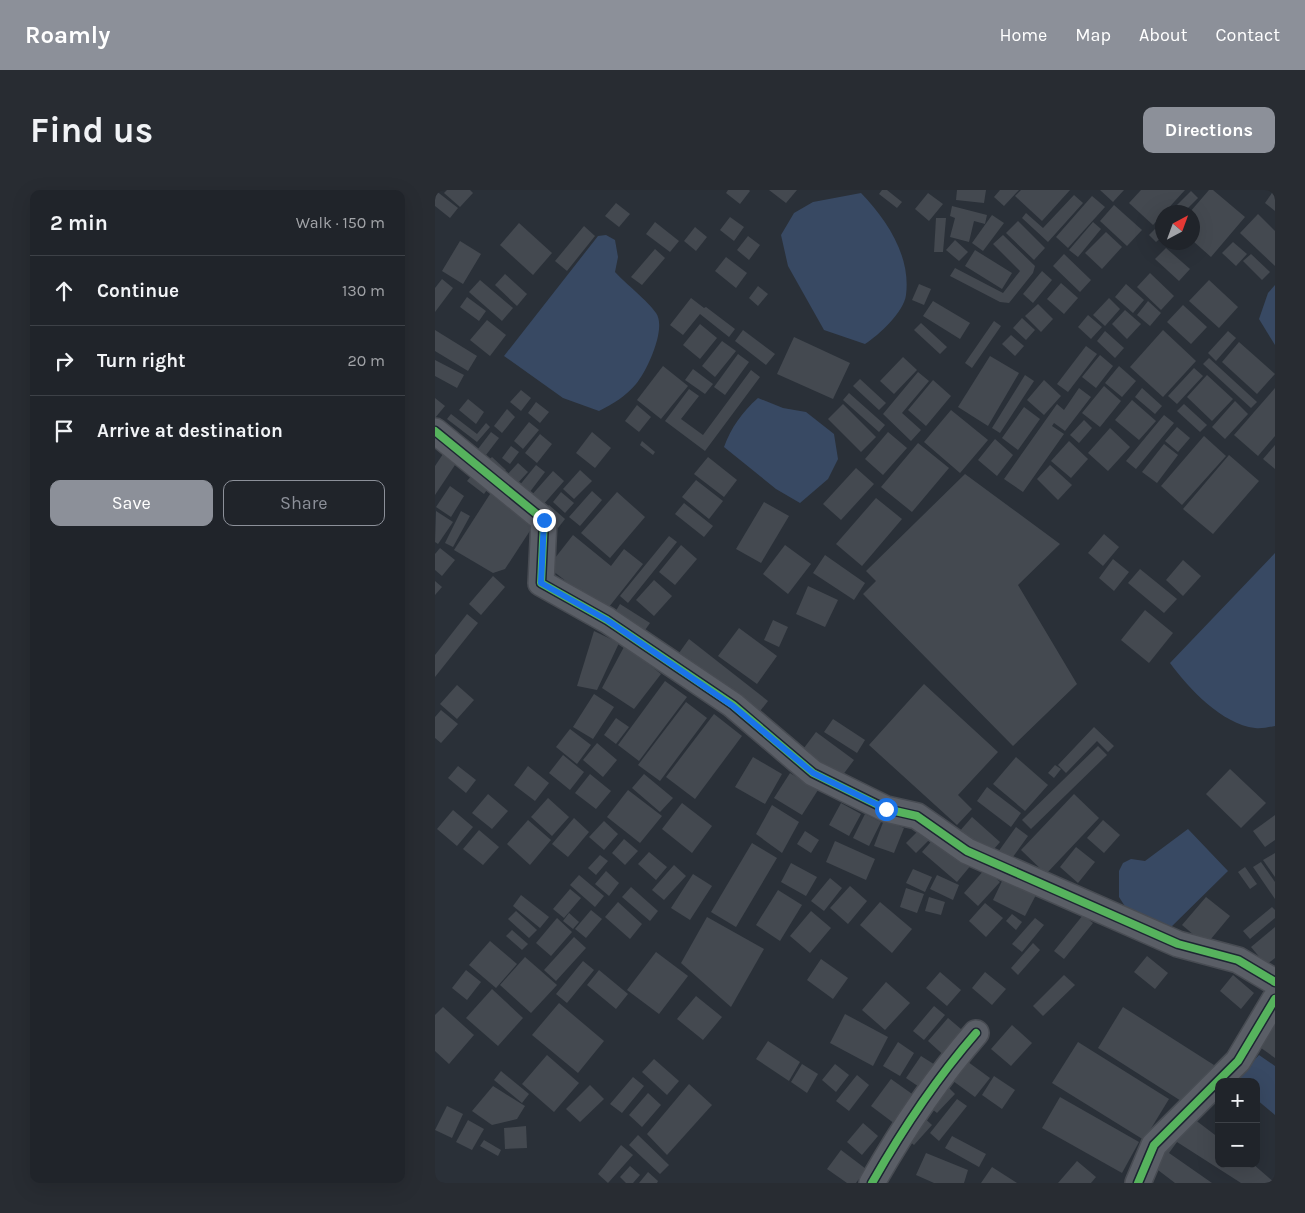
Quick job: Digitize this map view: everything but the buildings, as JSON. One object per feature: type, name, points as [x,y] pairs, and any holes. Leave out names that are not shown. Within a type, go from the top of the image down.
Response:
[{"type":"street","points":[[435,431],[544,520],[541,583],[607,620],[733,706],[813,773],[886,809],[917,816],[967,851],[1178,944],[1238,960],[1275,982]]},
{"type":"street","points":[[1138,1183],[1154,1145],[1238,1061],[1275,999]]},
{"type":"street","points":[[871,1183],[897,1139],[954,1058],[976,1033]]},
{"type":"water","points":[[861,193],[880,215],[895,239],[905,266],[907,281],[906,295],[901,309],[884,329],[865,344],[824,330],[788,266],[781,235],[794,213],[813,202]]},
{"type":"water","points":[[606,235],[615,240],[618,257],[615,272],[656,313],[659,320],[659,329],[650,360],[636,384],[619,399],[599,411],[563,398],[504,356],[598,236]]},
{"type":"water","points":[[1275,285],[1275,345],[1259,319],[1268,293]]},
{"type":"water","points":[[758,398],[783,408],[806,412],[834,434],[838,459],[828,479],[800,503],[776,489],[724,447],[738,421]]},
{"type":"water","points":[[1275,553],[1275,726],[1255,728],[1230,720],[1207,704],[1170,663]]},
{"type":"water","points":[[1188,829],[1228,871],[1167,931],[1128,911],[1119,897],[1119,871],[1123,863],[1131,859],[1145,861]]},
{"type":"water","points":[[1259,1055],[1275,1066],[1275,1115],[1260,1102],[1260,1078],[1238,1078]]},
{"type":"cycle path","points":[[435,431],[544,520],[541,583],[607,620],[733,705],[813,773],[886,809],[917,816],[967,851],[1178,944],[1238,960],[1275,982]]},
{"type":"cycle path","points":[[1138,1183],[1154,1145],[1238,1061],[1275,999]]},
{"type":"cycle path","points":[[872,1183],[920,1105],[976,1033]]},
{"type":"route","points":[[544,520],[541,583],[607,620],[733,706],[813,773],[886,809]]}]
